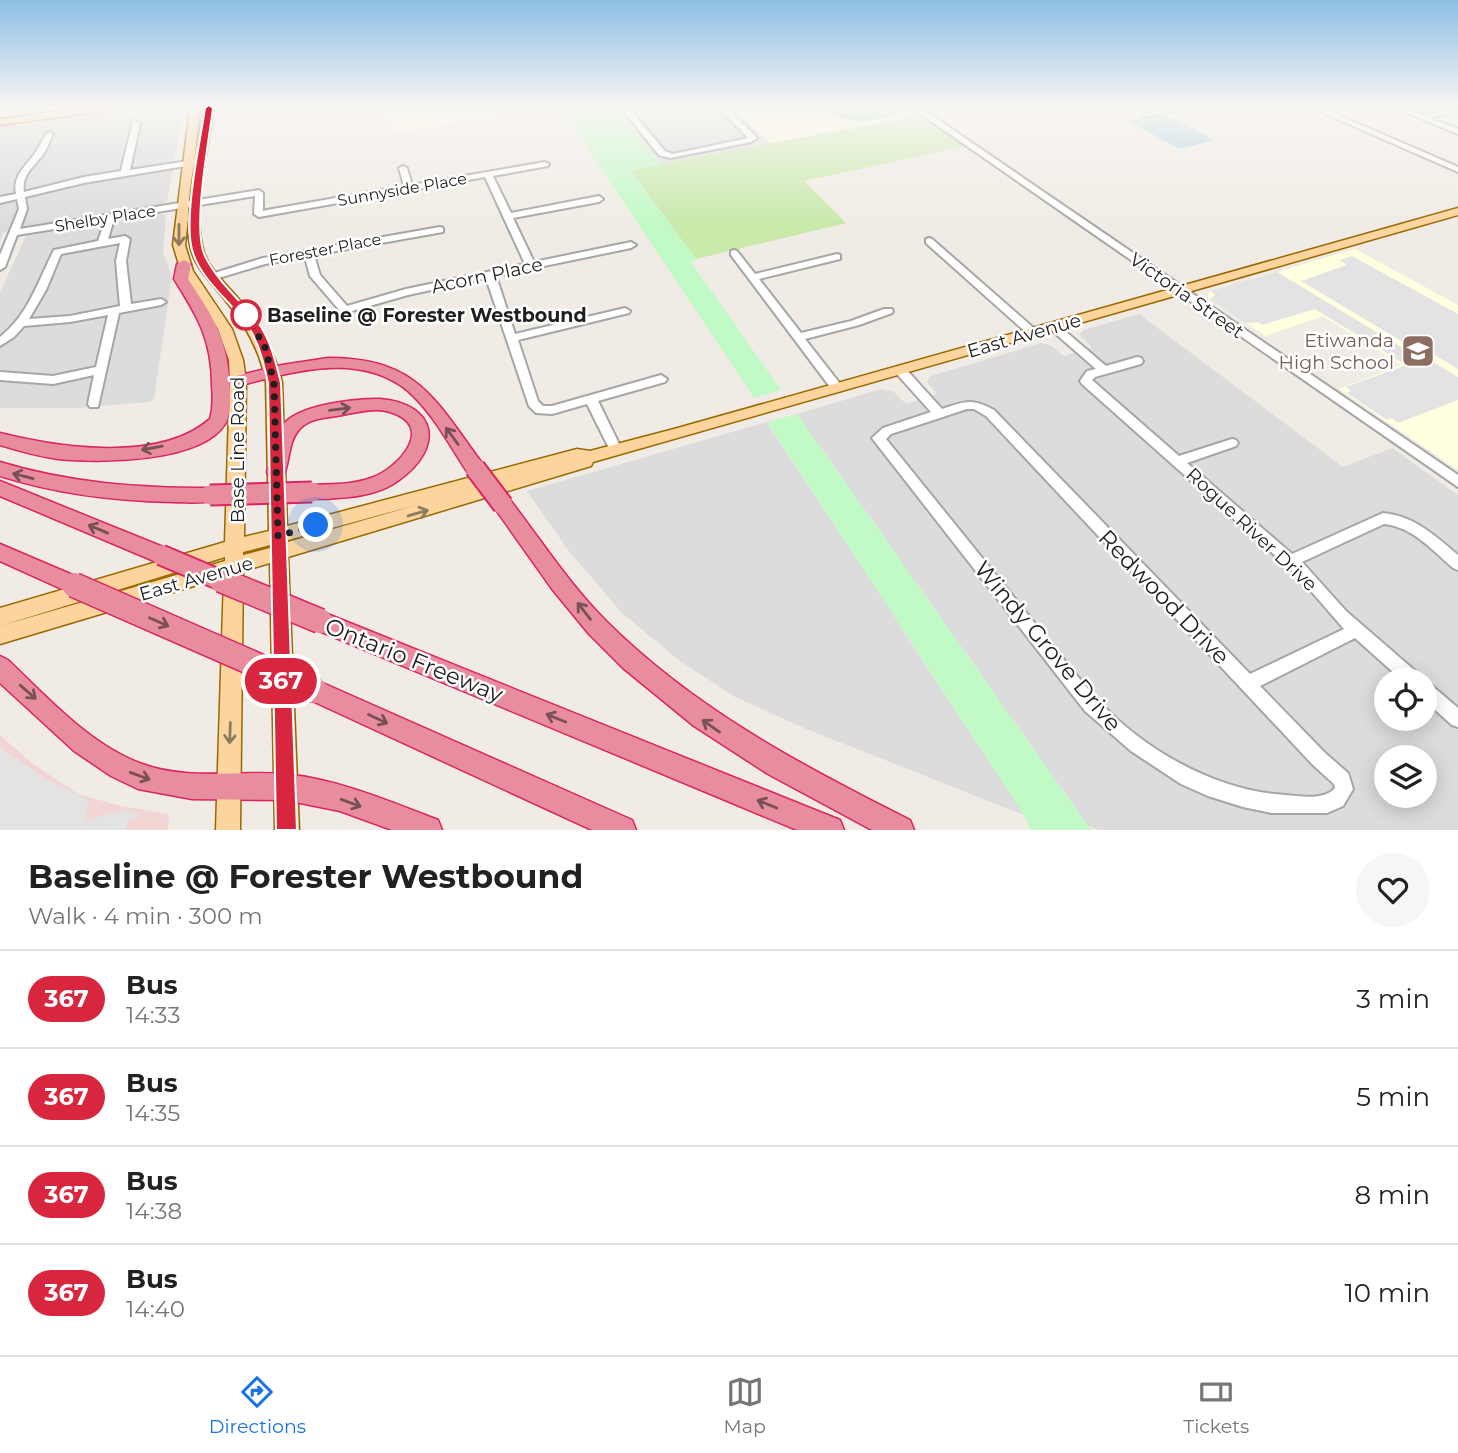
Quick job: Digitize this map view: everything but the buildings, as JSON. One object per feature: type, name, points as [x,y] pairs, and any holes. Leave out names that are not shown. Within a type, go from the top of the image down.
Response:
[{"type":"highway","points":[[0,439],[59,453],[116,453],[181,442],[202,435],[215,425],[221,412],[219,344],[204,311],[181,279],[184,264]]},
{"type":"highway","points":[[238,381],[272,371],[344,363],[391,373],[415,389],[594,625],[669,695],[754,753],[900,830]]},
{"type":"highway","points":[[0,469],[58,485],[97,490],[210,495],[312,492],[366,487],[401,470],[414,456],[421,438],[420,425],[413,416],[398,407],[382,405],[309,415],[288,431],[276,472]]},
{"type":"highway","name":"Ontario Freeway","points":[[0,488],[830,830]]},
{"type":"highway","points":[[0,552],[316,691],[621,830]]},
{"type":"highway","points":[[1,669],[82,742],[117,766],[162,783],[208,788],[229,785],[285,787],[325,793],[428,830]]},
{"type":"main road","name":"Base Line Road","points":[[190,147],[178,237],[184,264],[221,319],[236,360],[238,381],[228,830]]},
{"type":"main road","name":"Base Line Road","points":[[204,147],[197,204],[198,254],[212,277],[257,330],[272,371],[287,830]]},
{"type":"main road","name":"East Avenue","points":[[3,628],[278,544],[582,465],[590,457],[1456,213]]},
{"type":"street","points":[[0,267],[23,209],[18,184],[43,147]]},
{"type":"street","points":[[125,173],[131,147]]},
{"type":"street","points":[[659,147],[666,155],[716,147]]},
{"type":"street","name":"Victoria Street","points":[[972,147],[1458,482]]},
{"type":"street","points":[[1405,147],[1458,170]]},
{"type":"street","points":[[0,200],[125,173],[188,163]]},
{"type":"street","name":"Sunnyside Place","points":[[259,193],[259,214],[544,164]]},
{"type":"street","points":[[403,168],[408,188]]},
{"type":"street","points":[[488,174],[531,266]]},
{"type":"street","name":"Shelby Place","points":[[14,233],[259,193]]},
{"type":"street","points":[[509,216],[599,199]]},
{"type":"street","points":[[102,244],[110,218]]},
{"type":"street","name":"Forester Place","points":[[212,277],[246,265],[307,252],[440,230]]},
{"type":"street","points":[[0,343],[21,323],[46,282],[57,252],[125,239],[121,261],[120,310],[101,370],[94,404]]},
{"type":"street","name":"Rogue River Drive","points":[[929,241],[1045,330],[1096,374],[1177,461],[1291,561],[1357,630],[1400,668]]},
{"type":"street","name":"Acorn Place","points":[[307,252],[315,276],[345,310],[490,274],[631,244]]},
{"type":"street","points":[[734,253],[837,388]]},
{"type":"street","points":[[754,277],[837,257]]},
{"type":"street","points":[[490,274],[533,403],[540,411],[661,379]]},
{"type":"street","points":[[21,323],[161,302]]},
{"type":"street","points":[[512,338],[625,311]]},
{"type":"street","points":[[798,337],[855,323],[888,311]]},
{"type":"street","points":[[1096,374],[1137,361]]},
{"type":"street","points":[[0,376],[53,380],[101,370]]},
{"type":"street","points":[[896,371],[936,416]]},
{"type":"street","points":[[590,398],[615,450]]},
{"type":"street","name":"Redwood Drive","points":[[936,416],[976,405],[990,413],[1247,684],[1342,779],[1342,794]]},
{"type":"street","name":"Windy Grove Drive","points":[[936,416],[880,434],[881,443],[1091,705],[1121,735],[1153,759],[1200,784],[1240,799],[1281,805],[1329,805],[1342,794]]},
{"type":"street","points":[[1177,461],[1232,443]]},
{"type":"street","points":[[1291,561],[1383,518],[1400,520],[1458,564]]},
{"type":"street","points":[[1247,684],[1357,630]]},
{"type":"street","points":[[1437,700],[1458,719]]},
{"type":"shaded area","points":[[0,147],[177,147],[167,201],[159,205],[4,232],[0,242]]},
{"type":"shaded area","points":[[647,147],[756,147],[661,164]]},
{"type":"shaded area","points":[[166,215],[163,252],[172,276],[154,399],[149,402],[79,408],[0,408],[0,292],[26,236]]},
{"type":"shaded area","name":"Etiwanda High School","points":[[1355,249],[1458,305],[1458,470],[1339,389],[1401,365],[1323,316],[1266,336],[1208,298],[1209,292]]},
{"type":"shaded area","points":[[1352,256],[1458,314],[1458,369],[1423,348],[1416,350],[1301,281],[1347,265],[1340,260]]},
{"type":"shaded area","points":[[1277,272],[1428,363],[1433,362],[1458,377],[1458,400],[1398,423],[1392,418],[1387,420],[1347,393],[1351,391],[1346,387],[1406,365],[1315,309],[1262,325],[1257,322],[1245,323],[1210,299],[1215,295],[1211,291]]},
{"type":"shaded area","points":[[1139,314],[1343,467],[1392,448],[1458,495],[1458,830],[1099,830],[1088,826],[797,414],[881,389],[894,392],[906,404],[937,394],[927,382],[931,376],[1041,343],[1050,345],[1064,356],[1092,347],[1079,335],[1084,330]]},
{"type":"shaded area","points":[[767,422],[1024,815],[806,729],[735,697],[680,661],[622,613],[568,550],[527,491]]},
{"type":"shaded area","points":[[0,735],[32,763],[78,794],[121,806],[169,814],[168,830],[0,830]]},
{"type":"shaded area","points":[[0,748],[48,780],[88,800],[86,821],[123,810],[141,816],[128,821],[126,830],[0,830]]},
{"type":"green space","points":[[587,147],[647,147],[661,164],[630,171],[696,259],[691,262],[781,390],[754,398]]},
{"type":"green space","points":[[753,147],[963,147],[804,181],[846,223],[696,259],[630,170]]},
{"type":"green space","points":[[797,414],[1091,830],[1031,830],[1024,815],[767,422]]},
{"type":"bus line","name":"367","points":[[204,147],[194,230],[198,254],[212,277],[257,330],[269,357],[274,383],[287,830]]},
{"type":"place","name":"Baseline @ Forester Westbound","points":[[246,315]]},
{"type":"place","name":"Etiwanda High School","points":[[1418,351]]},
{"type":"route","points":[[246,315],[265,347],[274,383],[278,536],[316,525]]}]
